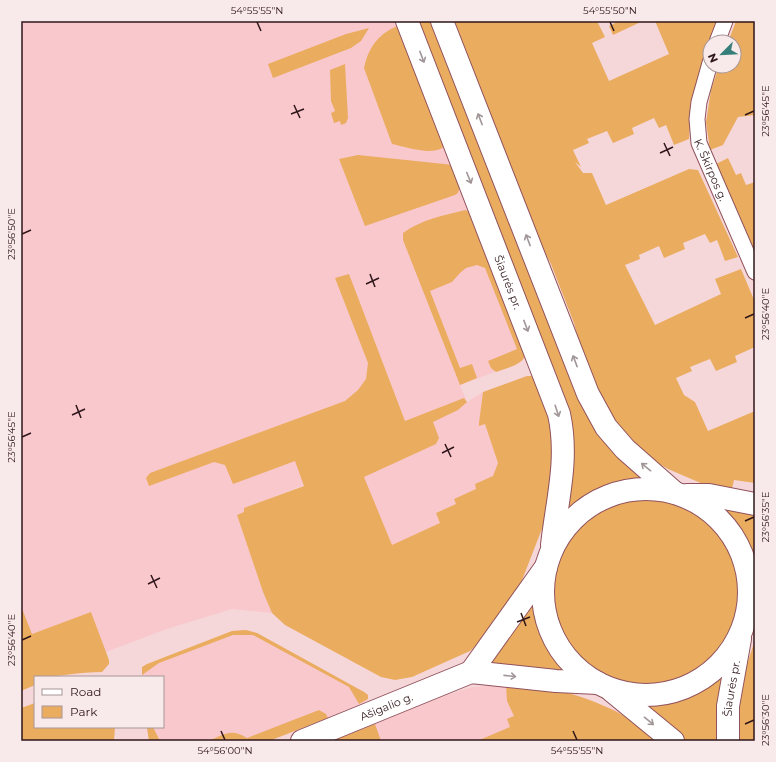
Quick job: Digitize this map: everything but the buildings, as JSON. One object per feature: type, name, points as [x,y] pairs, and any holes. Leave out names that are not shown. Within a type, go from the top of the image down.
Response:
[{"type":"main road","name":"Šiaurės pr.","points":[[407,21],[558,414],[564,447],[562,475],[549,559],[543,586],[544,605],[548,624],[556,642],[568,658],[581,672],[603,685]]},
{"type":"main road","points":[[442,21],[588,394],[606,427],[625,450],[679,494]]},
{"type":"main road","points":[[471,672],[549,559],[570,522],[585,509],[601,500],[619,493],[638,489],[679,494],[709,495],[755,504]]},
{"type":"main road","name":"Šiaurės pr.","points":[[679,494],[702,505],[719,519],[734,536],[744,559],[749,582],[748,607],[741,634],[738,658],[728,706],[728,741]]},
{"type":"main road","points":[[603,685],[642,695],[676,691],[692,684],[707,675],[720,664],[755,614]]},
{"type":"main road","name":"Ašigalio g.","points":[[302,741],[471,672],[603,685]]},
{"type":"main road","points":[[603,685],[673,741]]},
{"type":"street","points":[[720,34],[725,21]]},
{"type":"street","name":"K. Škirpos g.","points":[[707,74],[699,102],[697,119],[699,143],[755,272]]},
{"type":"shaded area","points":[[21,21],[398,21],[525,358],[521,362],[460,385],[467,402],[483,392],[527,376],[532,376],[556,445],[385,562],[304,485],[245,508],[244,512],[237,515],[263,592],[272,613],[232,609],[167,629],[106,652],[91,613],[32,634],[21,606]]},
{"type":"shaded area","points":[[246,630],[257,633],[364,692],[368,695],[368,699],[365,702],[328,718],[269,741],[149,741],[147,728],[164,728],[164,676],[142,676],[142,667],[232,631]]},
{"type":"shaded area","points":[[506,685],[569,693],[618,711],[660,741],[332,741],[447,695],[472,687]]},
{"type":"green space","points":[[416,21],[434,21],[572,377],[653,479],[626,483],[605,489],[587,499],[565,516],[572,459]]},
{"type":"green space","points":[[452,21],[597,21],[605,37],[592,43],[609,81],[669,54],[655,21],[717,21],[713,34],[702,34],[702,67],[691,101],[689,139],[674,145],[666,125],[659,128],[654,118],[632,128],[634,134],[613,143],[607,131],[587,139],[589,143],[573,150],[581,167],[575,162],[583,173],[592,173],[606,205],[689,169],[698,170],[738,257],[725,261],[717,240],[710,243],[705,234],[683,243],[685,249],[664,258],[659,246],[639,255],[640,259],[625,265],[655,325],[721,294],[715,279],[741,269],[755,302],[755,347],[735,356],[737,362],[716,371],[710,359],[690,367],[692,371],[676,378],[684,395],[695,402],[708,431],[755,411],[755,483],[734,480],[732,489],[710,487],[668,469],[646,456],[613,425],[584,362],[574,323],[551,264],[538,240]]},
{"type":"green space","points":[[619,21],[643,21],[613,35],[609,26]]},
{"type":"green space","points":[[736,21],[755,21],[755,115],[738,117],[723,145],[710,150],[706,122],[711,90],[716,74],[742,74],[742,34],[731,34]]},
{"type":"green space","points":[[400,25],[446,144],[442,148],[436,150],[429,151],[413,149],[392,144],[364,68],[368,53],[376,41],[386,32]]},
{"type":"green space","points":[[369,28],[361,41],[351,48],[273,78],[268,64],[346,34]]},
{"type":"green space","points":[[345,64],[348,118],[346,123],[341,125],[340,121],[334,123],[331,113],[335,111],[331,101],[330,70]]},
{"type":"green space","points":[[358,155],[454,165],[461,183],[458,193],[365,226],[339,159]]},
{"type":"green space","points":[[728,158],[736,175],[741,173],[746,185],[755,182],[755,251],[752,252],[716,164]]},
{"type":"green space","points":[[465,210],[470,212],[526,353],[525,357],[514,366],[496,372],[491,368],[488,361],[517,349],[485,268],[477,265],[466,268],[452,282],[430,291],[460,368],[472,364],[477,378],[460,385],[403,240],[403,233],[425,221]]},
{"type":"green space","points":[[349,274],[405,421],[464,398],[467,402],[458,410],[433,422],[439,438],[436,444],[364,477],[392,545],[440,523],[436,513],[456,504],[454,499],[476,489],[475,484],[493,476],[498,463],[485,424],[479,426],[483,392],[527,376],[532,376],[536,380],[551,418],[556,445],[545,521],[519,588],[492,631],[470,651],[412,677],[395,680],[381,677],[285,625],[272,613],[263,592],[237,515],[244,512],[244,508],[304,486],[295,461],[233,484],[225,465],[214,462],[149,486],[146,478],[150,473],[345,401],[358,390],[366,379],[368,363],[335,278]]},
{"type":"green space","points":[[655,499],[664,500],[682,506],[698,514],[712,526],[724,540],[732,556],[738,574],[738,610],[732,628],[724,644],[712,658],[698,670],[682,678],[664,684],[637,685],[628,684],[610,678],[594,670],[580,658],[568,644],[560,628],[554,610],[553,583],[554,574],[560,556],[568,540],[580,526],[594,514],[610,506],[628,500]]},
{"type":"green space","points":[[723,507],[755,512],[755,561],[740,528]]},
{"type":"green space","points":[[534,601],[541,636],[565,673],[484,667]]},
{"type":"green space","points":[[21,606],[32,634],[91,612],[109,660],[109,664],[102,672],[34,676],[34,685],[21,691]]},
{"type":"green space","points":[[246,630],[257,633],[364,692],[368,695],[368,699],[359,704],[349,687],[253,635],[233,635],[159,663],[142,675],[142,667],[147,664],[232,631]]},
{"type":"green space","points":[[755,640],[755,741],[736,741],[740,685]]},
{"type":"green space","points":[[726,671],[720,741],[685,741],[642,705],[666,702],[687,697],[707,687]]},
{"type":"green space","points":[[506,685],[538,686],[558,690],[590,700],[633,721],[660,741],[477,741],[510,727],[507,719],[514,716],[507,701]]},
{"type":"green space","points":[[34,703],[34,728],[115,728],[114,741],[21,741],[21,708]]},
{"type":"green space","points":[[319,710],[326,714],[328,718],[269,741],[208,741],[228,733],[237,733],[247,738]]},
{"type":"green space","points":[[375,724],[381,741],[332,741]]},
{"type":"green space","points":[[147,728],[154,728],[160,741],[149,741]]}]
